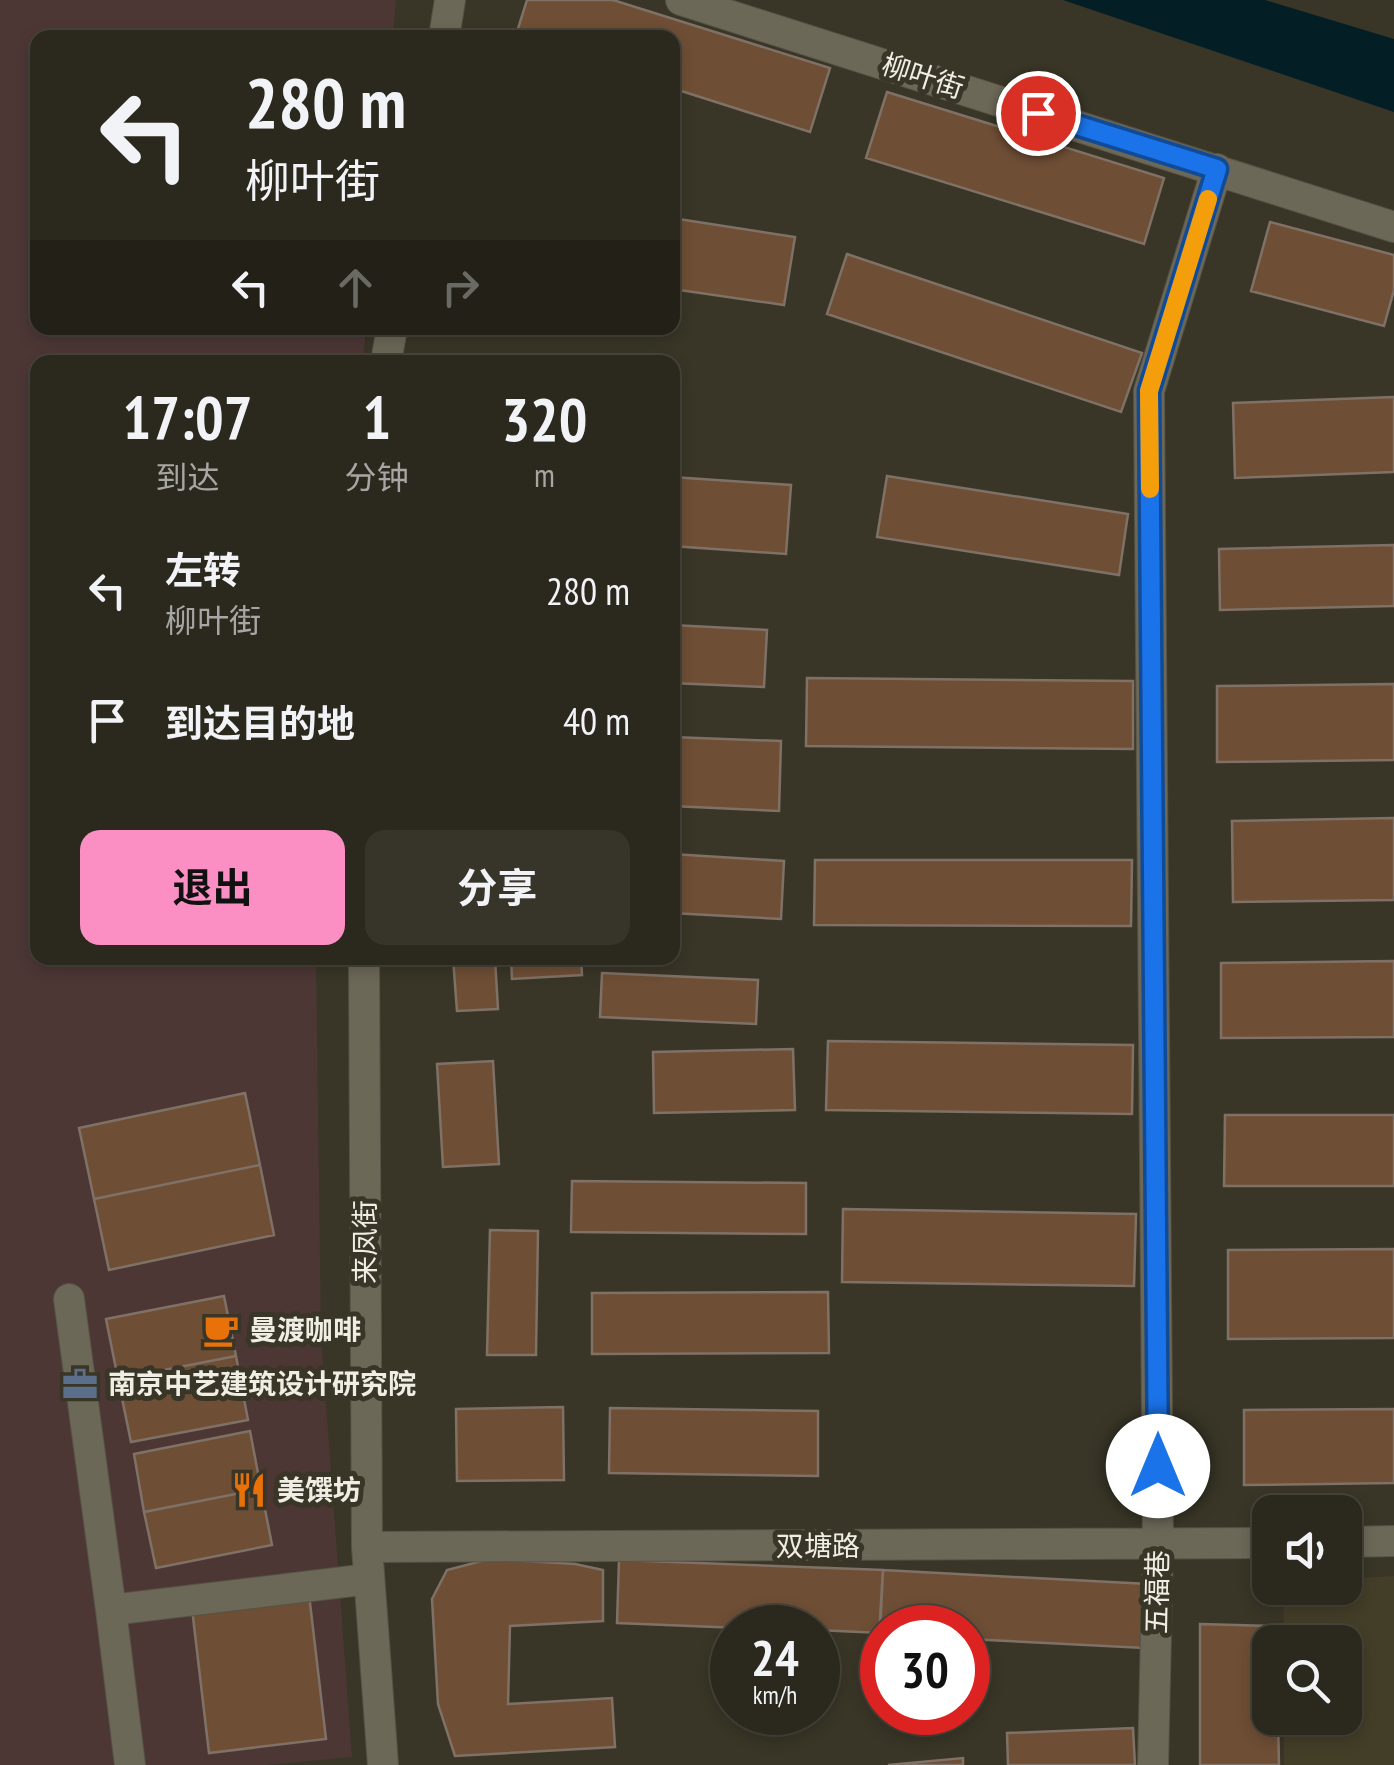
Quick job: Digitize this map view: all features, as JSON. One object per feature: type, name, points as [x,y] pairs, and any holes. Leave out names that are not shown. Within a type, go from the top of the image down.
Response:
[{"type":"street","points":[[445,30],[450,0]]},
{"type":"street","name":"柳叶街","points":[[681,0],[1394,227]]},
{"type":"street","name":"五福巷","points":[[1154,1765],[1158,1545],[1149,391],[1217,169]]},
{"type":"street","name":"来凤街","points":[[364,965],[367,1547],[383,1765]]},
{"type":"street","points":[[69,1299],[130,1765]]},
{"type":"street","points":[[1362,1542],[1394,1541]]},
{"type":"street","name":"双塘路","points":[[367,1547],[1252,1543]]},
{"type":"street","points":[[112,1610],[369,1579]]},
{"type":"shaded area","points":[[0,0],[396,0],[394,30],[30,30],[30,335],[365,335],[364,355],[30,355],[30,965],[316,965],[321,1336],[352,1757],[267,1765],[0,1765]]},
{"type":"shaded area","points":[[1394,1576],[1394,1765],[1284,1765],[1284,1735],[1362,1735],[1362,1625],[1284,1625],[1283,1605],[1362,1605],[1362,1578]]},
{"type":"water","points":[[1063,0],[1265,0],[1394,39],[1394,112]]},
{"type":"building","points":[[527,0],[613,0],[830,68],[810,132],[680,91],[680,30],[518,30]]},
{"type":"building","points":[[887,92],[1164,178],[1144,244],[866,158]]},
{"type":"building","points":[[680,219],[795,237],[784,305],[680,290]]},
{"type":"building","points":[[1270,222],[1394,255],[1394,290],[1384,326],[1251,291]]},
{"type":"building","points":[[847,254],[1142,353],[1121,412],[827,314]]},
{"type":"building","points":[[1394,397],[1394,472],[1235,478],[1233,403]]},
{"type":"building","points":[[887,476],[1128,514],[1119,575],[877,537]]},
{"type":"building","points":[[680,478],[791,485],[786,554],[680,547]]},
{"type":"building","points":[[1394,545],[1394,606],[1220,610],[1219,549]]},
{"type":"building","points":[[680,625],[767,630],[764,687],[680,683]]},
{"type":"building","points":[[807,678],[1133,681],[1133,749],[806,746]]},
{"type":"building","points":[[1394,684],[1394,760],[1217,762],[1217,686]]},
{"type":"building","points":[[680,737],[781,741],[779,811],[680,806]]},
{"type":"building","points":[[1394,818],[1394,900],[1233,902],[1232,821]]},
{"type":"building","points":[[680,854],[784,861],[781,919],[680,913]]},
{"type":"building","points":[[815,860],[1132,860],[1131,926],[814,925]]},
{"type":"building","points":[[1394,961],[1394,1037],[1221,1038],[1221,963]]},
{"type":"building","points":[[454,965],[495,965],[498,1009],[457,1011]]},
{"type":"building","points":[[511,965],[581,965],[582,975],[512,979]]},
{"type":"building","points":[[602,973],[758,980],[756,1024],[600,1017]]},
{"type":"building","points":[[828,1041],[1133,1045],[1132,1114],[826,1110]]},
{"type":"building","points":[[793,1049],[795,1110],[654,1113],[653,1052]]},
{"type":"building","points":[[493,1061],[499,1164],[443,1167],[437,1064]]},
{"type":"building","points":[[245,1093],[260,1165],[94,1199],[79,1128]]},
{"type":"building","points":[[1225,1115],[1394,1115],[1394,1186],[1224,1186]]},
{"type":"building","points":[[260,1165],[274,1235],[109,1270],[94,1199]]},
{"type":"building","points":[[572,1181],[806,1183],[806,1234],[571,1232]]},
{"type":"building","points":[[843,1209],[1136,1214],[1134,1286],[842,1282]]},
{"type":"building","points":[[490,1230],[538,1231],[536,1355],[487,1355]]},
{"type":"building","points":[[1394,1249],[1394,1338],[1228,1339],[1228,1250]]},
{"type":"building","points":[[828,1292],[829,1353],[592,1354],[592,1293]]},
{"type":"building","points":[[224,1296],[236,1356],[118,1379],[106,1319]]},
{"type":"building","points":[[236,1356],[248,1420],[131,1442],[118,1379]]},
{"type":"building","points":[[563,1407],[564,1480],[457,1481],[456,1409]]},
{"type":"building","points":[[610,1408],[818,1411],[818,1476],[609,1473]]},
{"type":"building","points":[[1394,1409],[1394,1483],[1244,1485],[1244,1410]]},
{"type":"building","points":[[250,1431],[261,1489],[144,1512],[134,1454]]},
{"type":"building","points":[[261,1489],[272,1545],[156,1568],[144,1512]]},
{"type":"building","points":[[489,1559],[575,1564],[603,1570],[603,1621],[510,1626],[508,1704],[612,1698],[615,1747],[455,1756],[438,1704],[432,1599],[447,1570]]},
{"type":"building","points":[[619,1560],[883,1570],[881,1605],[860,1605],[860,1632],[840,1631],[840,1605],[710,1605],[710,1627],[617,1623]]},
{"type":"building","points":[[883,1570],[1148,1584],[1144,1648],[990,1640],[990,1605],[881,1605]]},
{"type":"building","points":[[308,1586],[326,1739],[209,1753],[191,1600]]},
{"type":"building","points":[[1200,1624],[1252,1625],[1252,1735],[1278,1735],[1279,1765],[1200,1765]]},
{"type":"building","points":[[1133,1728],[1135,1765],[1008,1765],[1007,1733]]},
{"type":"building","points":[[963,1758],[963,1765],[888,1765]]},
{"type":"slow traffic","points":[[1150,489],[1149,391],[1208,199]]},
{"type":"place","name":"曼渡咖啡","points":[[221,1330]]},
{"type":"place","name":"南京中艺建筑设计研究院","points":[[80,1384]]},
{"type":"place","name":"美馔坊","points":[[249,1490]]},
{"type":"route","points":[[1038,113],[1217,169],[1149,391],[1158,1466]]}]
